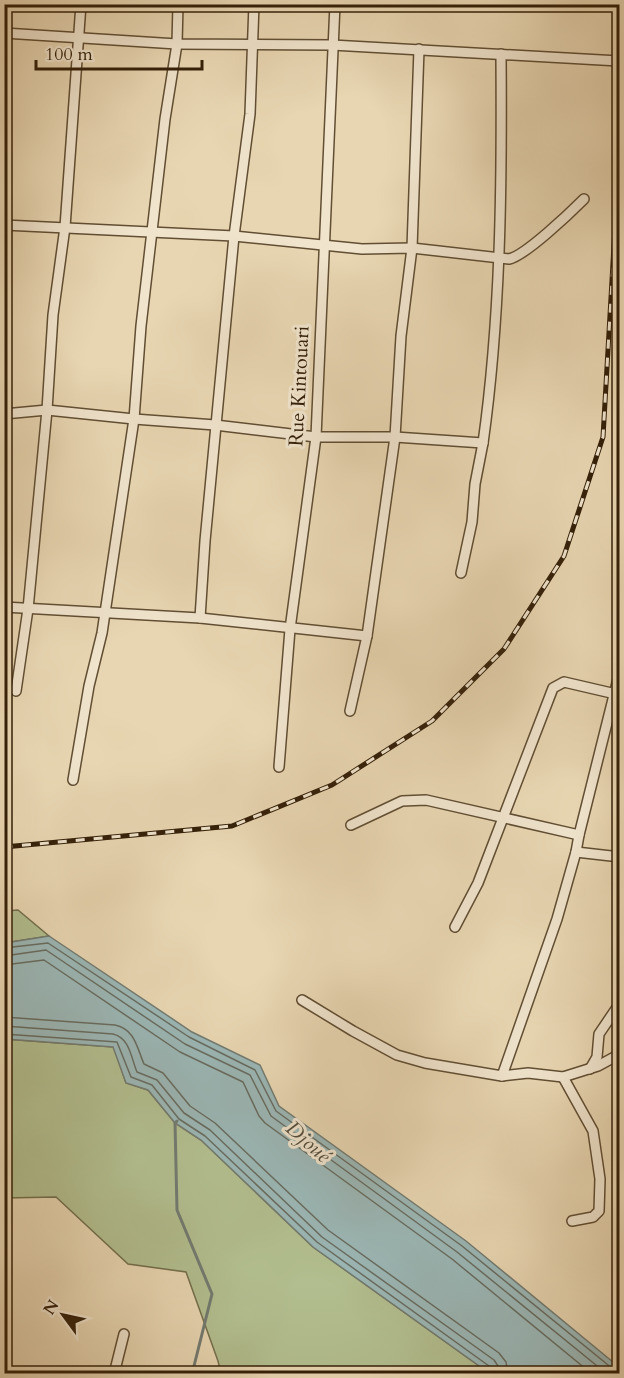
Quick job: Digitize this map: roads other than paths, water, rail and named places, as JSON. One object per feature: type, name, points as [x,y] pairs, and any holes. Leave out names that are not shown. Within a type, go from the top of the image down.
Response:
[{"type":"street","points":[[16,691],[28,609],[47,410],[53,315],[65,226],[81,4]]},
{"type":"street","points":[[73,780],[104,613],[134,419],[152,232],[165,119],[177,44],[178,4]]},
{"type":"street","points":[[200,618],[234,236],[250,114],[254,4]]},
{"type":"street","name":"Rue Kintouari","points":[[279,767],[290,629],[316,437],[335,4]]},
{"type":"street","points":[[4,33],[177,44],[332,45],[619,61],[620,55]]},
{"type":"street","points":[[350,711],[367,636],[395,437],[401,336],[412,248],[419,49]]},
{"type":"street","points":[[461,573],[472,522],[491,381],[502,190],[501,54]]},
{"type":"street","points":[[4,225],[65,226],[234,236],[324,247],[412,248],[509,259],[516,258],[584,199]]},
{"type":"street","points":[[4,414],[47,410],[216,425],[316,437],[395,437],[483,443]]},
{"type":"street","points":[[4,607],[200,618],[367,636]]},
{"type":"street","points":[[502,1076],[554,930],[576,852],[620,671]]},
{"type":"street","points":[[454,927],[478,883],[554,688],[564,682],[616,694]]},
{"type":"street","points":[[351,825],[402,801],[426,800],[579,834]]},
{"type":"street","points":[[576,852],[620,857]]},
{"type":"street","points":[[302,1000],[397,1055],[425,1063],[502,1076],[528,1073],[563,1077],[590,1069],[620,1054]]},
{"type":"street","points":[[590,1069],[597,1057],[599,1034],[620,1003]]},
{"type":"street","points":[[563,1077],[593,1131],[600,1179],[599,1211],[593,1217],[572,1221]]},
{"type":"street","points":[[114,1374],[124,1335]]},
{"type":"water","name":"Djoué","points":[[49,936],[192,1032],[260,1065],[279,1106],[466,1241],[619,1367],[619,1373],[489,1373],[313,1247],[201,1140],[175,1123],[148,1090],[126,1083],[113,1047],[5,1039],[5,943]]},
{"type":"waterway","points":[[177,1121],[175,1123],[177,1210],[212,1294],[192,1374]]},
{"type":"railway","points":[[4,847],[232,826],[332,785],[432,721],[504,649],[564,556],[603,437],[620,141]]}]
